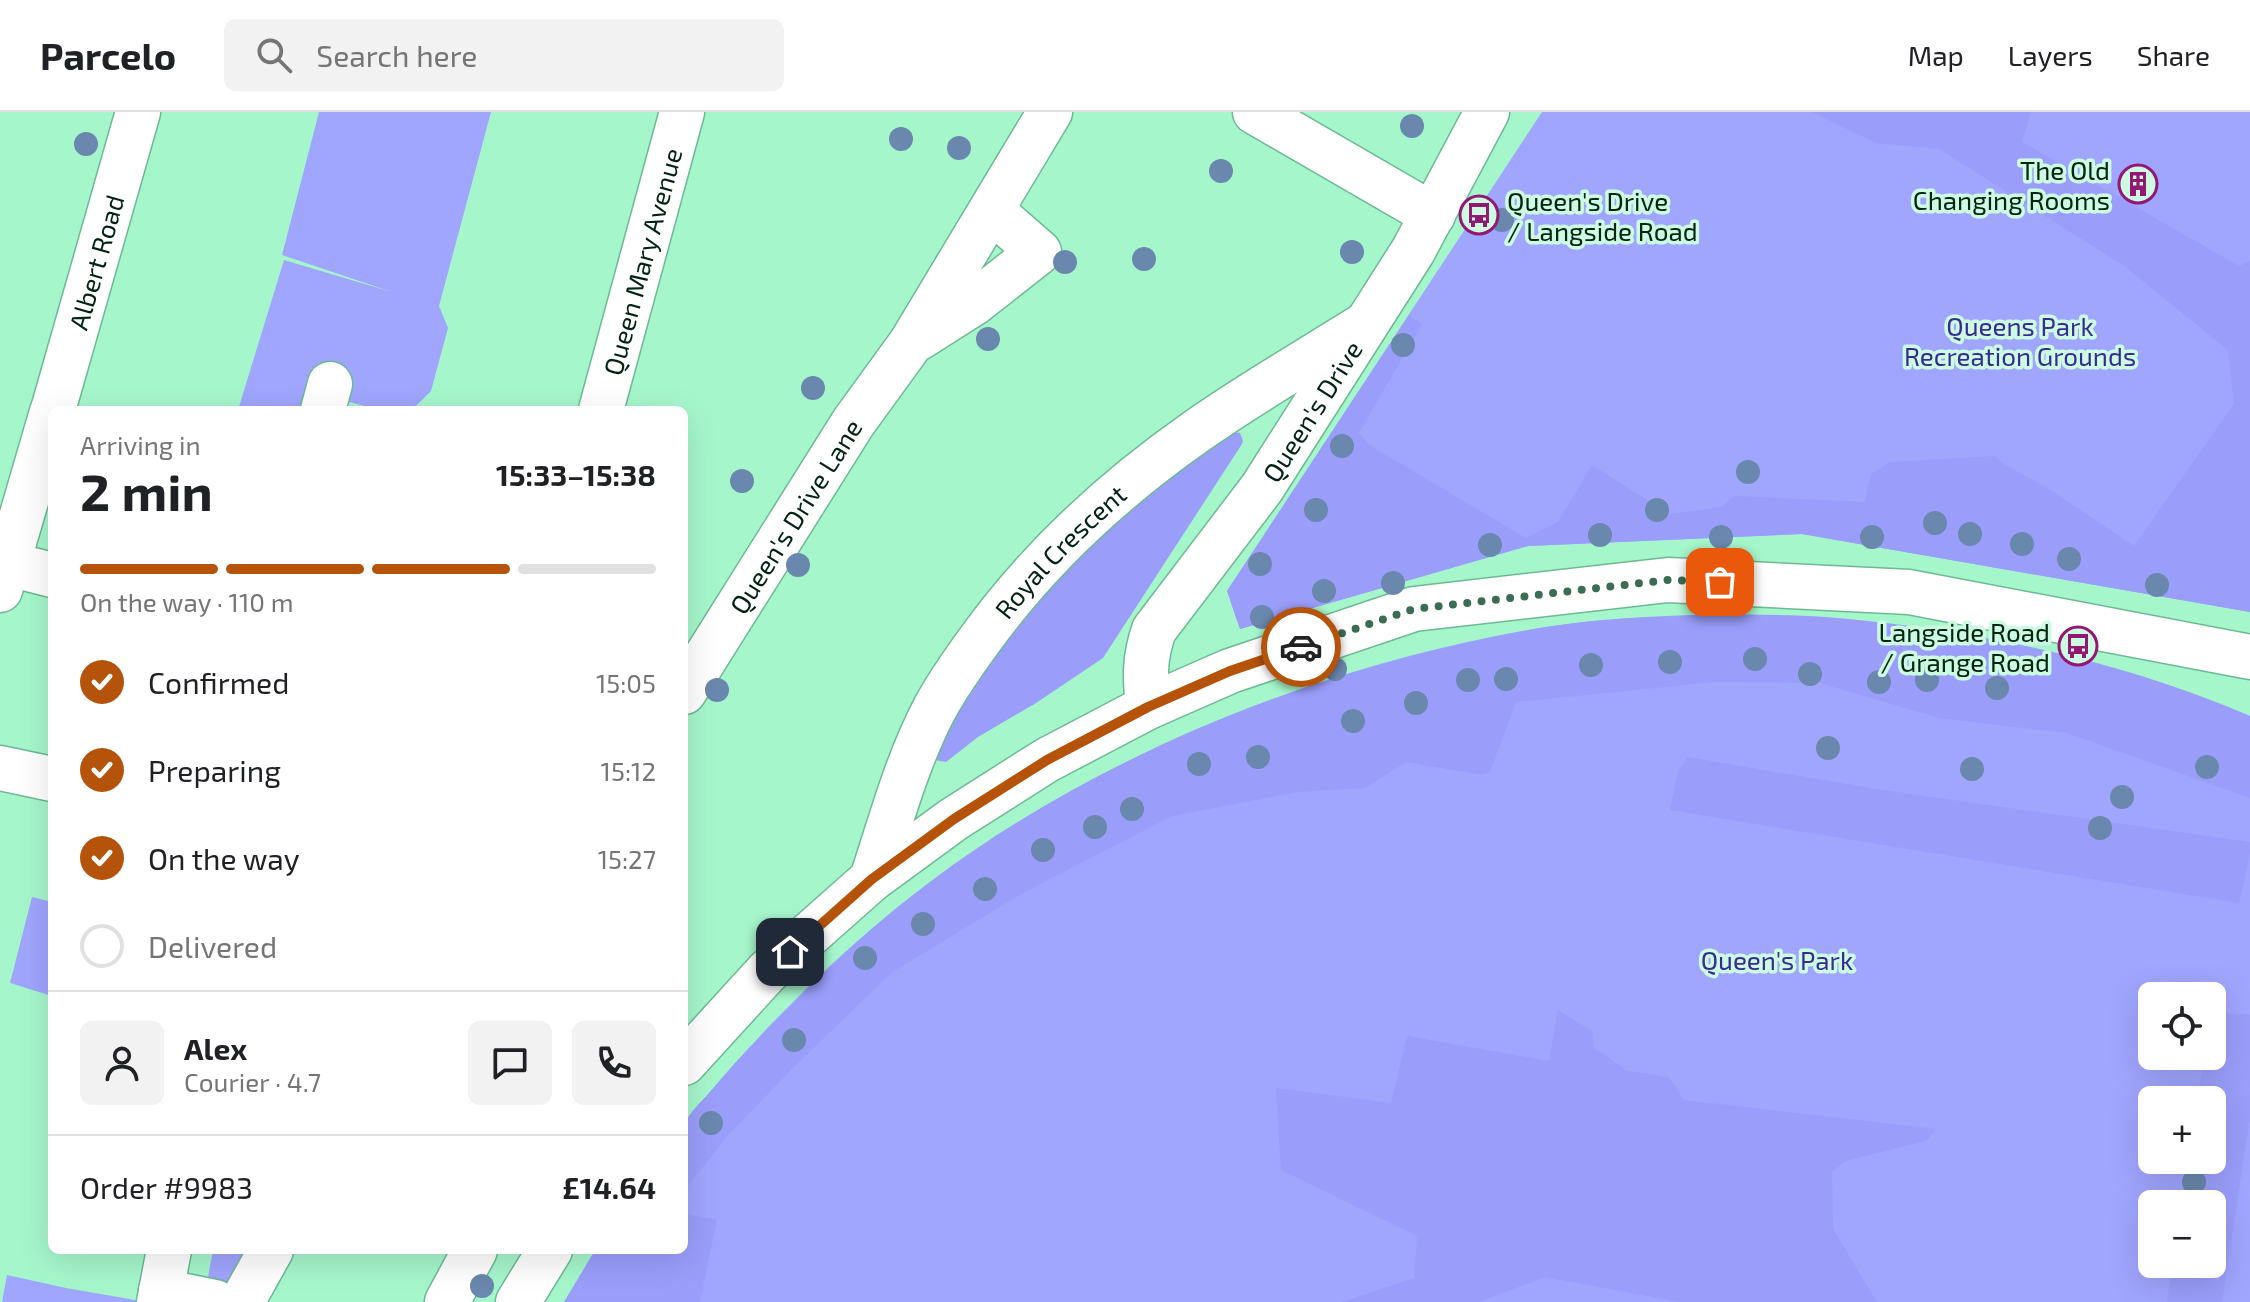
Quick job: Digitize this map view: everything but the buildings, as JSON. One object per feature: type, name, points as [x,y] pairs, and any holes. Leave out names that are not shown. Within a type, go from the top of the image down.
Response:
[{"type":"street","name":"Albert Road","points":[[53,406],[138,112]]},
{"type":"street","name":"Queen Mary Avenue","points":[[602,406],[682,112]]},
{"type":"street","name":"Queen's Drive Lane","points":[[688,686],[853,423],[911,343],[1050,112]]},
{"type":"street","points":[[1255,112],[1433,215]]},
{"type":"street","name":"Queen's Drive","points":[[1148,707],[1144,671],[1146,652],[1154,630],[1262,488],[1413,251],[1487,112]]},
{"type":"street","name":"Queen's Drive Lane","points":[[911,343],[974,303],[1039,252],[992,211]]},
{"type":"street","name":"Royal Crescent","points":[[872,879],[915,749],[937,705],[981,638],[1029,577],[1133,479],[1197,430],[1366,324]]},
{"type":"street","name":"Albert Road","points":[[4,577],[48,425]]},
{"type":"street","points":[[4,577],[48,575]]},
{"type":"street","points":[[688,1052],[698,1023],[767,972],[872,879],[954,819],[1047,760],[1148,707],[1230,671],[1414,609],[1668,580],[1909,592],[2250,657]]},
{"type":"street","points":[[0,768],[48,778]]},
{"type":"street","points":[[242,1302],[269,1254]]},
{"type":"street","points":[[447,1302],[473,1254]]},
{"type":"street","points":[[518,1302],[548,1254]]},
{"type":"street","points":[[163,1281],[215,1302]]},
{"type":"green space","points":[[319,112],[491,112],[439,306],[448,328],[431,391],[416,406],[364,406],[323,395],[319,406],[239,406],[284,260],[392,292],[282,255]]},
{"type":"green space","name":"Queens Park Recreation Grounds","points":[[1542,112],[2250,112],[2250,612],[1802,534],[1528,546],[1240,629],[1227,591]]},
{"type":"green space","name":"Queen's Park","points":[[1734,614],[1790,616],[1958,634],[2013,644],[2122,672],[2250,716],[2250,1302],[564,1302],[593,1254],[688,1254],[689,1116],[792,1003],[857,941],[927,885],[1000,834],[1077,788],[1157,748],[1239,712],[1323,681],[1468,642],[1527,630],[1608,620]]},
{"type":"green space","points":[[32,897],[48,901],[48,995],[10,983]]},
{"type":"green space","points":[[212,1254],[256,1254],[236,1291],[205,1293]]},
{"type":"green space","points":[[7,1275],[66,1288],[141,1302],[2,1302]]},
{"type":"shaded area","points":[[1812,112],[2031,112],[2022,142],[2239,266],[2250,261],[2250,612],[1802,534],[1528,546],[1240,629],[1227,591],[1409,315],[1422,324],[1359,433],[1369,445],[1526,538],[1558,522],[1592,465],[1669,514],[1721,507],[1735,496],[1865,502],[1871,474],[1890,462],[1995,456],[2134,546],[2234,404],[2228,350],[2124,266],[1939,149],[1876,143]]},
{"type":"shaded area","points":[[1227,431],[1240,433],[1242,444],[1103,658],[978,737],[946,762],[934,760],[932,751],[996,645],[1091,540]]},
{"type":"shaded area","points":[[1699,615],[1826,617],[1988,638],[2096,663],[2149,678],[2250,716],[2250,798],[2067,733],[1939,718],[1820,683],[1715,682],[1516,702],[1490,772],[1483,775],[1406,762],[1365,788],[1298,792],[1172,816],[1021,894],[891,973],[729,1134],[688,1186],[688,1118],[696,1107],[744,1053],[857,942],[978,847],[1114,768],[1185,734],[1257,705],[1331,679],[1424,653],[1527,630],[1600,620]]},
{"type":"shaded area","points":[[1688,757],[1876,789],[2250,842],[2250,853],[2239,903],[1670,810],[1678,772]]},
{"type":"shaded area","points":[[1558,1010],[1592,1031],[1594,1048],[1628,1071],[1669,1077],[1684,1100],[1936,1129],[1926,1141],[1846,1161],[1832,1172],[1833,1229],[1877,1302],[1679,1302],[1545,1277],[1479,1302],[1341,1302],[1414,1278],[1417,1236],[1281,1170],[1276,1088],[1391,1103],[1407,1036],[1549,1061]]},
{"type":"shaded area","points":[[2226,1013],[2250,1015],[2250,1117],[2226,1276],[2226,1190],[2184,1190],[2186,1174],[2226,1174],[2226,1086],[2199,1086],[2202,1070],[2226,1070]]},
{"type":"shaded area","points":[[688,1214],[717,1219],[700,1302],[564,1302],[594,1254],[688,1254]]},
{"type":"shaded area","points":[[2171,1278],[2226,1278],[2222,1302],[2167,1302]]},
{"type":"way so far","points":[[1301,647],[1414,609],[1668,580],[1720,582]]},
{"type":"place","name":"The Old Changing Rooms","points":[[2138,184]]},
{"type":"place","name":"Queen's Drive / Langside Road","points":[[1479,215]]},
{"type":"place","name":"Langside Road / Grange Road","points":[[2078,646]]},
{"type":"route","points":[[790,952],[872,879],[954,819],[1047,760],[1148,707],[1230,671],[1301,647]]}]
